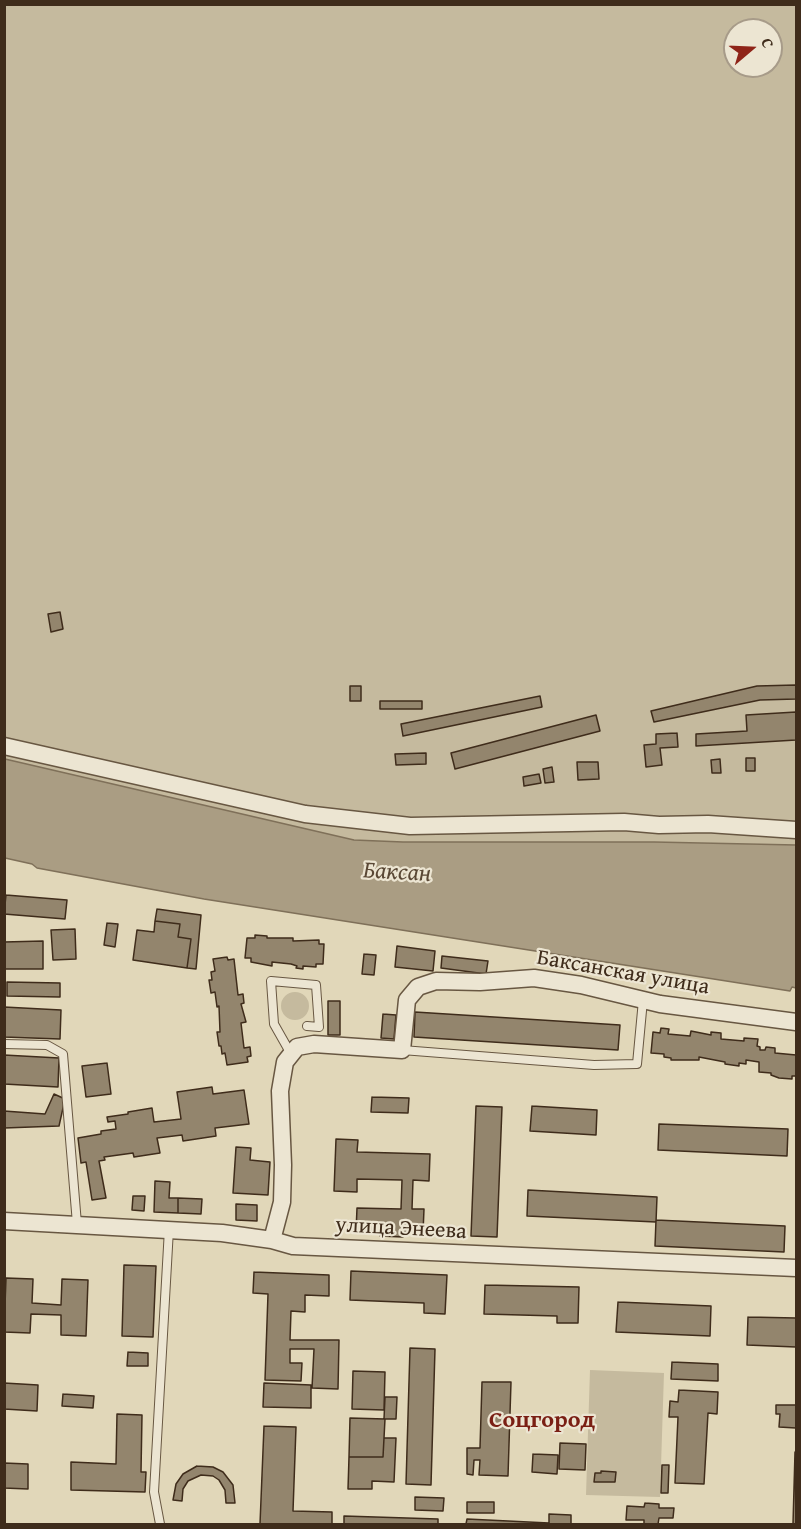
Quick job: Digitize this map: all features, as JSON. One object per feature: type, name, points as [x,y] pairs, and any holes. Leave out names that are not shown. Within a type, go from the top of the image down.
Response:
[{"type":"street","points":[[4,746],[305,814],[410,826],[624,822],[659,825],[708,824],[796,830]]},
{"type":"street","name":"Баксанская улица","points":[[402,1050],[407,1000],[418,987],[436,981],[480,982],[534,978],[580,985],[660,1005],[796,1023]]},
{"type":"street","points":[[272,1240],[282,1202],[280,1091],[285,1062],[297,1047],[314,1044],[402,1050]]},
{"type":"street","name":"улица Энеева","points":[[4,1221],[222,1233],[304,1247],[796,1268]]},
{"type":"lane","points":[[291,1054],[274,1024],[271,981],[316,985],[320,1027],[307,1026]]},
{"type":"lane","points":[[402,1050],[594,1065],[637,1064],[643,1000]]},
{"type":"lane","points":[[4,1044],[47,1045],[63,1054],[77,1224]]},
{"type":"lane","points":[[160,1524],[154,1491],[169,1229]]},
{"type":"shaded area","points":[[5,5],[796,5],[796,845],[354,840],[5,759]]},
{"type":"shaded area","points":[[295,992],[305,996],[309,1006],[305,1016],[295,1020],[285,1016],[281,1006],[285,996]]},
{"type":"shaded area","points":[[590,1370],[664,1373],[660,1497],[586,1495]]},
{"type":"water","name":"Баксан","points":[[5,759],[354,840],[796,845],[796,988],[792,987],[790,991],[204,899],[37,868],[32,864],[5,858]]},
{"type":"building","points":[[60,612],[63,629],[51,632],[48,614]]},
{"type":"building","points":[[796,685],[796,699],[760,700],[654,722],[651,711],[757,686]]},
{"type":"building","points":[[350,686],[361,686],[361,701],[350,701]]},
{"type":"building","points":[[540,696],[542,707],[403,736],[401,724]]},
{"type":"building","points":[[380,701],[422,701],[422,709],[380,709]]},
{"type":"building","points":[[796,712],[796,740],[696,746],[696,734],[747,731],[746,715]]},
{"type":"building","points":[[596,715],[600,731],[455,769],[451,753]]},
{"type":"building","points":[[677,733],[678,747],[660,748],[662,765],[646,767],[644,745],[656,744],[656,734]]},
{"type":"building","points":[[426,753],[426,764],[396,765],[395,754]]},
{"type":"building","points":[[746,758],[755,758],[755,771],[746,771]]},
{"type":"building","points":[[720,759],[721,773],[712,773],[711,760]]},
{"type":"building","points":[[577,762],[598,762],[599,779],[578,780]]},
{"type":"building","points":[[552,767],[554,782],[545,783],[543,769]]},
{"type":"building","points":[[539,774],[541,783],[524,786],[523,777]]},
{"type":"building","points":[[6,895],[67,900],[65,919],[4,914]]},
{"type":"building","points":[[157,909],[201,915],[196,969],[187,968],[191,939],[178,937],[180,924],[155,921]]},
{"type":"building","points":[[155,921],[180,924],[178,937],[191,939],[187,968],[133,960],[137,930],[154,932]]},
{"type":"building","points":[[107,923],[118,924],[115,947],[104,945]]},
{"type":"building","points":[[75,929],[76,959],[53,960],[51,930]]},
{"type":"building","points":[[255,935],[267,936],[267,938],[293,938],[293,941],[319,940],[319,944],[324,944],[323,964],[316,964],[316,967],[303,966],[303,969],[291,964],[272,962],[272,966],[251,962],[251,958],[245,958],[247,938],[255,938]]},
{"type":"building","points":[[43,941],[43,969],[4,969],[4,942]]},
{"type":"building","points":[[397,946],[435,951],[433,971],[395,967]]},
{"type":"building","points":[[364,954],[376,955],[374,975],[362,974]]},
{"type":"building","points":[[442,956],[488,961],[486,974],[441,968]]},
{"type":"building","points":[[227,957],[228,960],[234,959],[238,995],[243,994],[244,1003],[241,1004],[246,1022],[241,1023],[244,1048],[250,1047],[251,1056],[247,1057],[248,1062],[227,1065],[225,1053],[222,1054],[221,1046],[219,1046],[217,1032],[220,1032],[219,1006],[217,1007],[215,992],[211,993],[209,980],[212,980],[211,972],[215,971],[213,959]]},
{"type":"building","points":[[7,982],[60,983],[60,997],[7,996]]},
{"type":"building","points":[[328,1001],[340,1001],[340,1035],[328,1035]]},
{"type":"building","points":[[4,1007],[61,1010],[60,1039],[4,1037]]},
{"type":"building","points":[[415,1012],[620,1025],[618,1050],[414,1037]]},
{"type":"building","points":[[383,1014],[396,1015],[394,1039],[381,1038]]},
{"type":"building","points":[[661,1028],[669,1029],[668,1034],[690,1036],[691,1031],[711,1035],[711,1032],[721,1033],[721,1039],[744,1041],[744,1038],[758,1039],[757,1046],[760,1050],[765,1050],[766,1047],[775,1048],[775,1053],[796,1055],[796,1076],[792,1076],[792,1079],[779,1078],[771,1073],[759,1072],[759,1062],[746,1060],[746,1064],[739,1063],[739,1066],[699,1057],[699,1060],[671,1060],[671,1058],[664,1057],[664,1054],[651,1053],[653,1032],[660,1033]]},
{"type":"building","points":[[4,1055],[59,1058],[58,1087],[4,1084]]},
{"type":"building","points":[[107,1063],[111,1094],[86,1097],[82,1066]]},
{"type":"building","points":[[212,1087],[213,1094],[244,1090],[249,1124],[215,1128],[216,1136],[183,1141],[182,1135],[157,1138],[160,1153],[134,1157],[133,1153],[104,1157],[105,1160],[99,1161],[106,1198],[92,1200],[86,1162],[81,1163],[78,1138],[116,1129],[115,1121],[108,1122],[107,1117],[128,1114],[128,1112],[152,1108],[154,1122],[181,1119],[177,1092]]},
{"type":"building","points":[[54,1094],[65,1099],[59,1126],[4,1128],[4,1111],[45,1114]]},
{"type":"building","points":[[372,1097],[409,1098],[408,1113],[371,1112]]},
{"type":"building","points":[[476,1106],[502,1107],[497,1237],[471,1236]]},
{"type":"building","points":[[532,1106],[597,1110],[596,1135],[530,1131]]},
{"type":"building","points":[[659,1124],[788,1129],[787,1156],[658,1150]]},
{"type":"building","points":[[336,1139],[358,1140],[357,1152],[430,1154],[429,1181],[413,1180],[412,1209],[424,1209],[423,1233],[403,1232],[403,1237],[380,1236],[380,1232],[356,1232],[357,1208],[401,1209],[402,1180],[357,1179],[357,1192],[334,1191]]},
{"type":"building","points":[[236,1147],[251,1148],[250,1160],[270,1162],[268,1195],[233,1193]]},
{"type":"building","points":[[155,1181],[170,1182],[169,1198],[178,1198],[178,1213],[154,1212]]},
{"type":"building","points":[[528,1190],[657,1197],[656,1222],[527,1216]]},
{"type":"building","points":[[133,1196],[145,1196],[144,1211],[132,1210]]},
{"type":"building","points":[[178,1198],[202,1199],[201,1214],[178,1213]]},
{"type":"building","points":[[236,1204],[257,1205],[257,1221],[236,1220]]},
{"type":"building","points":[[656,1220],[785,1226],[784,1252],[655,1246]]},
{"type":"building","points":[[124,1265],[156,1266],[153,1337],[122,1336]]},
{"type":"building","points":[[351,1271],[447,1275],[445,1314],[424,1313],[424,1303],[350,1300]]},
{"type":"building","points":[[254,1272],[329,1275],[329,1296],[305,1295],[305,1312],[291,1311],[290,1340],[339,1340],[338,1389],[312,1388],[314,1349],[290,1349],[290,1363],[302,1363],[301,1381],[265,1380],[268,1294],[253,1293]]},
{"type":"building","points":[[6,1278],[33,1279],[32,1303],[61,1305],[62,1279],[88,1280],[86,1336],[61,1335],[61,1315],[31,1314],[30,1333],[4,1332]]},
{"type":"building","points":[[485,1285],[579,1287],[578,1323],[557,1323],[557,1316],[484,1314]]},
{"type":"building","points":[[618,1302],[711,1306],[710,1336],[616,1332]]},
{"type":"building","points":[[748,1317],[796,1318],[796,1347],[747,1345]]},
{"type":"building","points":[[410,1348],[435,1349],[431,1485],[406,1484]]},
{"type":"building","points":[[128,1352],[148,1353],[148,1366],[127,1366]]},
{"type":"building","points":[[672,1362],[718,1364],[718,1381],[671,1379]]},
{"type":"building","points":[[353,1371],[385,1372],[384,1410],[352,1409]]},
{"type":"building","points":[[482,1382],[511,1382],[508,1476],[479,1475],[480,1460],[474,1460],[473,1475],[467,1474],[467,1448],[480,1448]]},
{"type":"building","points":[[4,1383],[38,1385],[37,1411],[4,1409]]},
{"type":"building","points":[[264,1383],[311,1385],[311,1408],[263,1407]]},
{"type":"building","points":[[679,1390],[718,1392],[717,1414],[708,1413],[704,1484],[675,1483],[678,1417],[669,1417],[670,1401],[678,1402]]},
{"type":"building","points":[[63,1394],[94,1396],[93,1408],[62,1406]]},
{"type":"building","points":[[385,1397],[397,1397],[396,1419],[384,1419]]},
{"type":"building","points":[[776,1405],[796,1405],[796,1428],[779,1427],[780,1414],[776,1414]]},
{"type":"building","points":[[117,1414],[142,1415],[141,1472],[146,1472],[145,1492],[71,1490],[71,1462],[116,1464]]},
{"type":"building","points":[[350,1418],[385,1419],[383,1457],[349,1457]]},
{"type":"building","points":[[264,1426],[296,1427],[293,1511],[332,1512],[332,1524],[260,1524]]},
{"type":"building","points":[[384,1438],[396,1438],[394,1482],[372,1481],[372,1489],[348,1489],[349,1457],[383,1457]]},
{"type":"building","points":[[560,1443],[586,1444],[585,1470],[559,1469]]},
{"type":"building","points":[[795,1452],[796,1524],[793,1524]]},
{"type":"building","points":[[533,1454],[558,1455],[557,1474],[532,1472]]},
{"type":"building","points":[[4,1463],[28,1464],[28,1489],[4,1488]]},
{"type":"building","points":[[662,1465],[669,1465],[668,1493],[661,1493]]},
{"type":"building","points":[[197,1466],[213,1467],[223,1472],[233,1485],[235,1503],[226,1503],[225,1490],[219,1480],[213,1476],[201,1475],[188,1481],[183,1489],[182,1501],[173,1500],[176,1484],[183,1474]]},
{"type":"building","points":[[601,1471],[616,1472],[615,1482],[594,1482],[595,1473],[601,1473]]},
{"type":"building","points":[[415,1497],[444,1498],[443,1511],[415,1510]]},
{"type":"building","points":[[467,1502],[494,1502],[494,1513],[467,1513]]},
{"type":"building","points":[[645,1503],[659,1504],[659,1508],[674,1508],[673,1518],[659,1518],[658,1524],[644,1524],[644,1520],[626,1520],[627,1506],[644,1507]]},
{"type":"building","points":[[549,1514],[571,1515],[571,1524],[466,1524],[467,1519],[549,1523]]},
{"type":"building","points":[[344,1516],[438,1519],[438,1524],[344,1524]]},
{"type":"district","name":"Соцгород","points":[[542,1421]]}]
